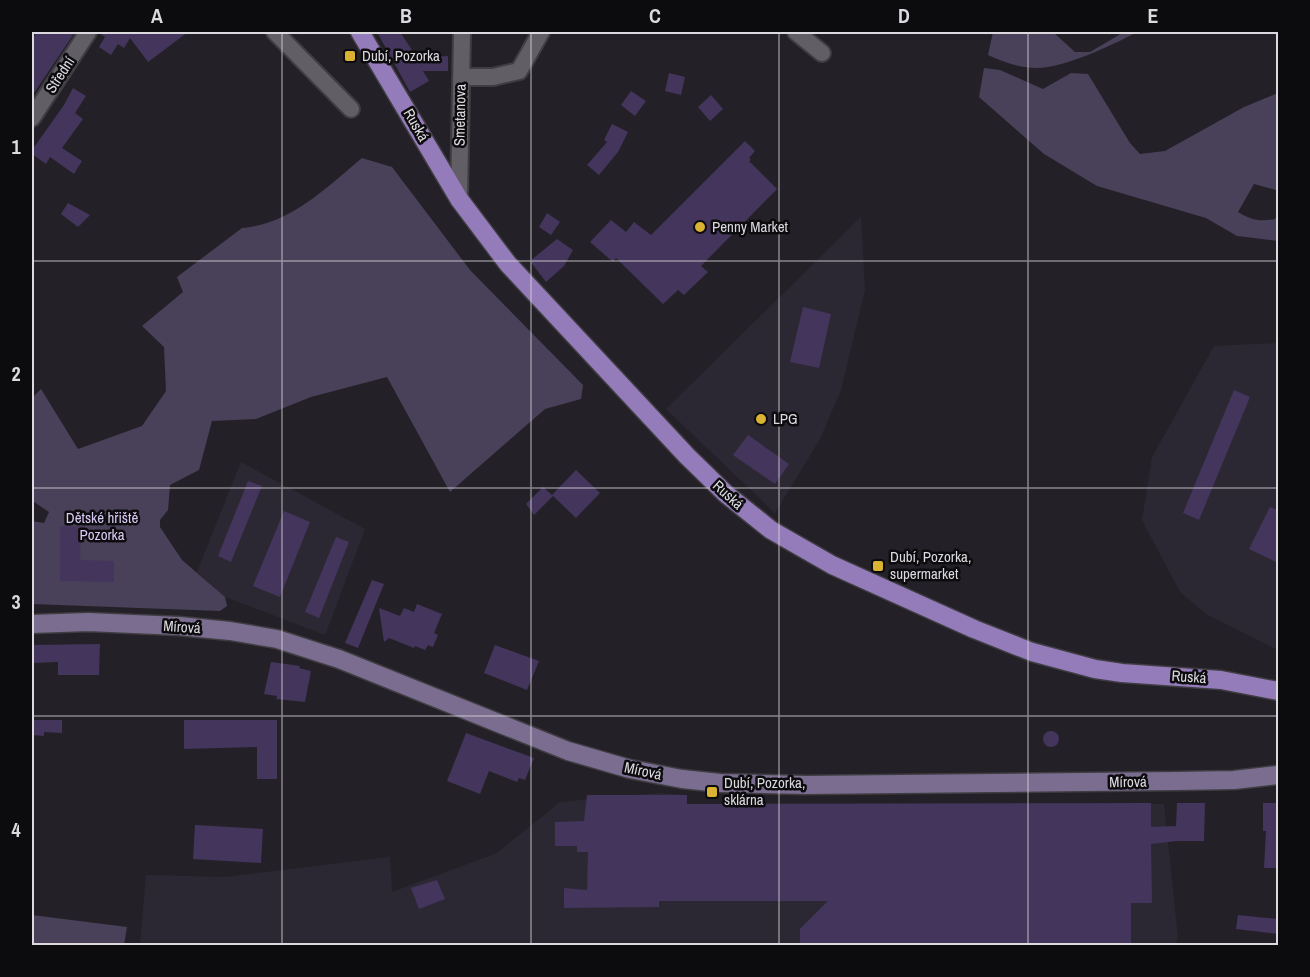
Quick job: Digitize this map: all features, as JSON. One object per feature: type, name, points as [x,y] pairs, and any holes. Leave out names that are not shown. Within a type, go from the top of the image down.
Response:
[{"type":"main road","name":"Ruská","points":[[360,32],[459,199],[508,264],[687,456],[747,512],[794,545],[832,565],[974,629],[1043,656],[1095,669],[1221,680],[1278,691]]},
{"type":"street","name":"Střední","points":[[32,118],[88,32]]},
{"type":"street","points":[[274,32],[351,109]]},
{"type":"street","name":"Smetanova","points":[[459,199],[462,32]]},
{"type":"street","points":[[461,77],[493,77],[519,71],[541,32]]},
{"type":"street","points":[[803,34],[822,53]]},
{"type":"street","name":"Mírová","points":[[32,624],[88,622],[139,624],[230,631],[277,639],[339,659],[568,751],[630,769],[707,782],[806,785],[1155,782],[1234,780],[1278,775]]},
{"type":"shaded area","points":[[861,217],[865,290],[841,390],[820,439],[775,513],[666,409]]},
{"type":"shaded area","points":[[1278,343],[1278,650],[1206,614],[1180,592],[1142,520],[1152,457],[1214,346]]},
{"type":"shaded area","points":[[241,462],[365,529],[325,635],[223,596],[197,572]]},
{"type":"shaded area","points":[[659,793],[687,795],[687,804],[1164,804],[1178,939],[1174,946],[140,946],[146,875],[225,877],[390,857],[392,892],[497,853],[560,802]]},
{"type":"green space","points":[[993,32],[1053,32],[1075,52],[1090,52],[1124,32],[1137,32],[1074,60],[1037,68],[1012,64],[988,55]]},
{"type":"green space","points":[[984,68],[1000,70],[1043,89],[1071,73],[1088,74],[1130,143],[1140,154],[1165,151],[1244,107],[1278,93],[1278,195],[1276,190],[1254,184],[1238,212],[1251,219],[1260,220],[1275,219],[1278,214],[1278,241],[1237,236],[1206,218],[1097,186],[1044,154],[979,97]]},
{"type":"green space","name":"Dětské hřiště Pozorka","points":[[362,158],[392,167],[470,270],[583,385],[581,399],[545,409],[450,492],[387,377],[311,397],[256,419],[212,421],[199,470],[170,485],[168,510],[160,520],[160,527],[182,560],[225,597],[227,606],[220,611],[32,604],[32,521],[44,523],[49,512],[34,502],[32,493],[32,398],[41,389],[78,449],[142,426],[166,391],[164,347],[142,326],[183,292],[177,277],[242,228],[260,225],[292,212],[322,192]]},
{"type":"green space","points":[[32,915],[127,927],[124,945],[32,945]]},
{"type":"building","points":[[37,32],[75,32],[32,96],[32,40]]},
{"type":"building","points":[[98,32],[188,32],[148,62],[130,38],[124,48],[118,44],[111,55],[99,47],[105,37]]},
{"type":"building","points":[[377,32],[400,32],[412,50],[402,58],[448,56],[448,71],[423,71],[429,81],[410,92]]},
{"type":"building","points":[[669,73],[685,77],[681,95],[665,91]]},
{"type":"building","points":[[73,88],[86,96],[75,113],[83,119],[62,148],[82,161],[74,174],[50,157],[46,164],[32,154],[32,150],[64,105]]},
{"type":"building","points":[[631,91],[646,101],[635,116],[621,105]]},
{"type":"building","points":[[711,95],[723,109],[710,121],[698,107]]},
{"type":"building","points":[[612,124],[628,132],[618,152],[599,175],[587,165],[607,142],[604,140]]},
{"type":"building","name":"Penny Market","points":[[745,141],[755,151],[749,161],[777,189],[701,266],[708,272],[684,295],[678,290],[663,304],[616,258],[613,262],[590,242],[611,220],[626,232],[634,222],[651,235]]},
{"type":"building","points":[[68,203],[90,215],[78,227],[61,214]]},
{"type":"building","points":[[547,213],[560,222],[551,235],[539,227]]},
{"type":"building","points":[[557,239],[573,250],[564,266],[546,282],[530,261]]},
{"type":"building","points":[[803,307],[831,314],[819,368],[790,362]]},
{"type":"building","points":[[1234,390],[1250,397],[1199,520],[1183,513]]},
{"type":"building","points":[[748,435],[789,464],[775,484],[733,455]]},
{"type":"building","points":[[576,470],[600,493],[576,518],[553,496],[534,515],[526,504],[543,487],[552,495]]},
{"type":"building","points":[[248,481],[262,486],[231,562],[218,556]]},
{"type":"building","points":[[1270,507],[1278,510],[1278,563],[1249,549]]},
{"type":"building","points":[[284,511],[310,522],[280,597],[253,586]]},
{"type":"building","points":[[60,526],[81,527],[80,560],[114,561],[114,582],[60,581]]},
{"type":"building","points":[[336,537],[349,542],[319,618],[305,612]]},
{"type":"building","points":[[372,580],[384,584],[358,648],[345,643]]},
{"type":"building","points":[[417,604],[442,614],[434,633],[438,635],[433,647],[428,645],[425,650],[415,646],[414,648],[389,638],[384,642],[379,608],[400,616],[404,608],[414,612]]},
{"type":"building","points":[[100,644],[99,675],[58,675],[58,662],[32,663],[32,645]]},
{"type":"building","points":[[495,645],[539,661],[527,690],[484,673]]},
{"type":"building","points":[[271,662],[300,666],[299,668],[311,671],[305,702],[276,699],[277,696],[264,694]]},
{"type":"building","points":[[32,720],[62,720],[62,733],[44,732],[44,736],[32,735]]},
{"type":"building","points":[[184,720],[277,720],[277,779],[257,779],[257,747],[184,749]]},
{"type":"building","points":[[1048,731],[1054,731],[1059,739],[1057,745],[1048,747],[1043,742],[1043,736]]},
{"type":"building","points":[[466,733],[534,758],[525,780],[519,778],[517,782],[489,771],[480,794],[447,781]]},
{"type":"building","points":[[587,795],[687,795],[687,804],[1151,803],[1151,827],[1176,826],[1177,803],[1205,803],[1204,841],[1151,844],[1152,903],[1131,903],[1131,945],[800,945],[800,929],[828,901],[659,901],[659,907],[564,908],[564,888],[587,890],[588,852],[577,852],[577,846],[555,846],[555,822],[584,821]]},
{"type":"building","points":[[1263,803],[1278,803],[1278,868],[1264,868],[1266,831],[1263,831]]},
{"type":"building","points":[[195,825],[263,829],[261,863],[193,859]]},
{"type":"building","points":[[437,880],[445,899],[419,909],[411,888]]},
{"type":"building","points":[[1238,915],[1278,919],[1278,934],[1236,929]]},
{"type":"place","name":"Dubí, Pozorka","points":[[350,56]]},
{"type":"place","name":"Penny Market","points":[[700,227]]},
{"type":"place","name":"LPG","points":[[761,419]]},
{"type":"place","name":"Dubí, Pozorka, supermarket","points":[[878,566]]},
{"type":"place","name":"Dubí, Pozorka, sklárna","points":[[712,792]]}]
